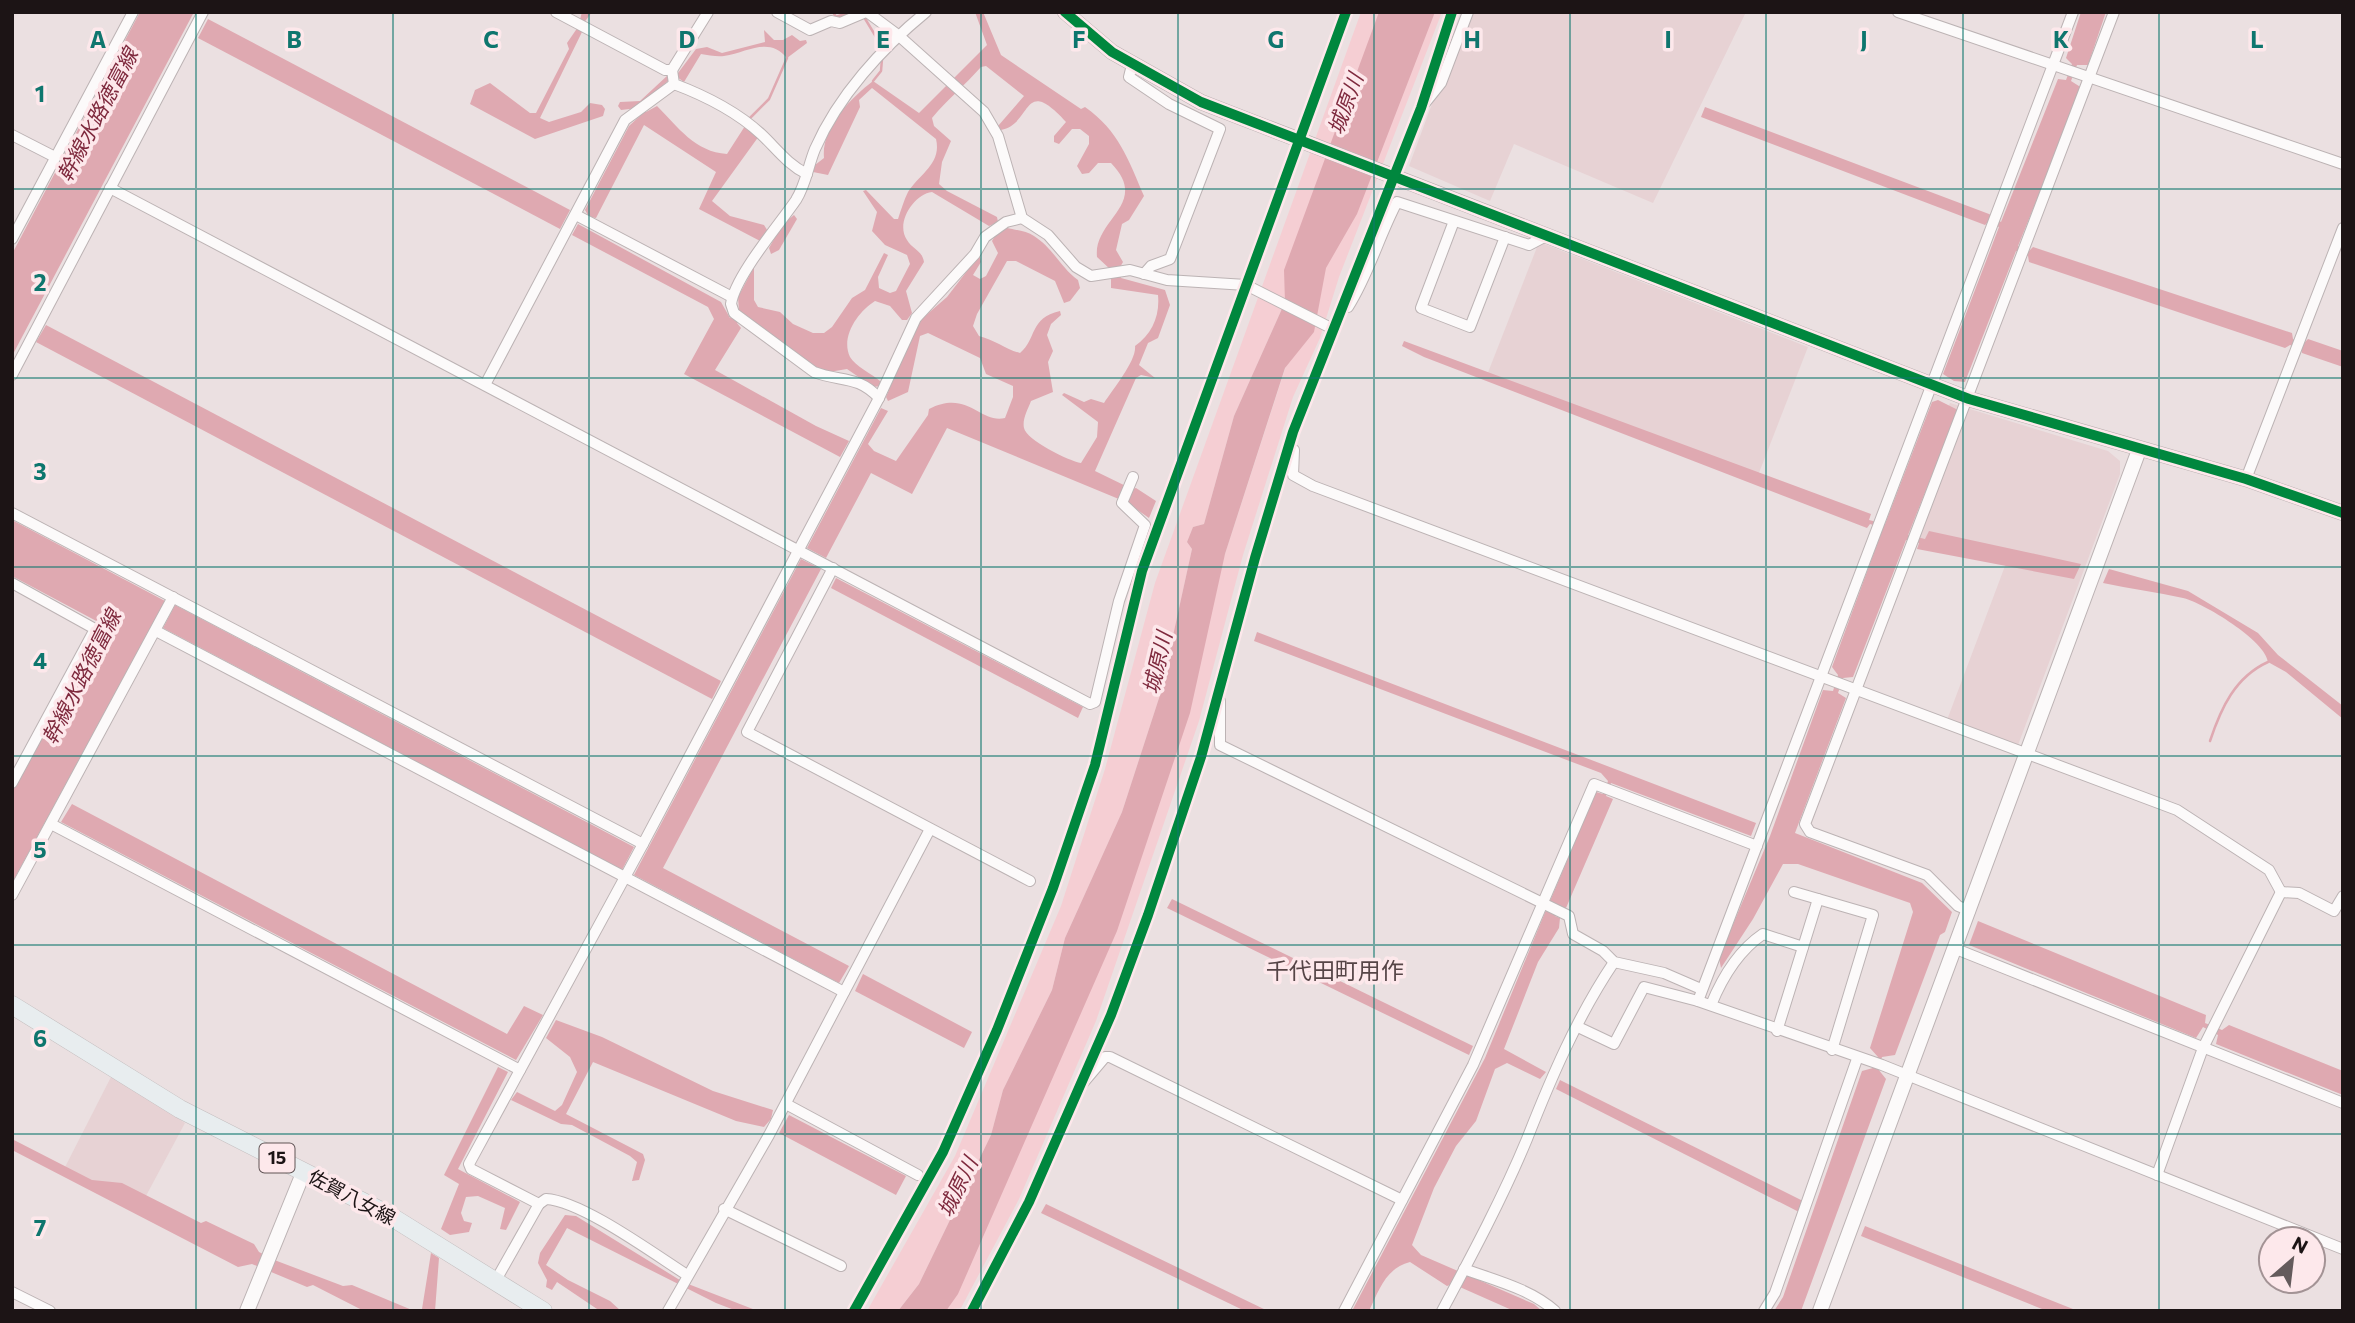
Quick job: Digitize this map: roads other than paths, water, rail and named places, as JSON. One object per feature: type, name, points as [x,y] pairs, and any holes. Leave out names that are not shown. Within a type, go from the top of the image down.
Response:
[{"type":"main road","name":"佐賀八女線","points":[[12,1005],[180,1109],[387,1214],[542,1311]]},
{"type":"street","points":[[12,239],[133,12]]},
{"type":"street","points":[[12,375],[203,12]]},
{"type":"street","points":[[556,12],[665,70],[724,107],[761,135],[776,153],[807,174]]},
{"type":"street","points":[[486,383],[625,120],[642,110],[673,76],[708,12]]},
{"type":"street","points":[[777,12],[810,30],[831,21],[840,23],[867,12],[898,35],[984,112],[998,136],[1022,218],[1048,235],[1076,267],[1091,276],[1116,272],[1144,274],[1167,280],[1246,285],[1333,329]]},
{"type":"street","points":[[732,297],[797,199],[815,149],[830,122],[877,57],[926,12]]},
{"type":"street","points":[[1065,12],[1132,65],[1201,102],[1969,399],[2246,479],[2343,513]]},
{"type":"street","points":[[972,1311],[1029,1202],[1111,1015],[1148,915],[1201,757],[1255,558],[1293,432],[1421,108],[1452,12]]},
{"type":"street","points":[[1421,108],[1441,83],[1468,12]]},
{"type":"street","points":[[1898,12],[2343,164]]},
{"type":"street","points":[[1699,995],[1930,384],[2059,67],[2073,12]]},
{"type":"street","points":[[1970,911],[1958,906],[1927,875],[1810,832],[1805,824],[2025,252],[2086,76],[2114,12]]},
{"type":"street","points":[[1132,65],[1129,77],[1169,104],[1220,130],[1170,259],[1151,266],[1144,274]]},
{"type":"street","points":[[12,135],[55,157]]},
{"type":"street","points":[[110,188],[486,383],[1090,704],[1095,702],[1119,601],[1145,525],[1122,503],[1133,477]]},
{"type":"street","points":[[1341,313],[1364,278],[1380,235],[1397,202],[1529,245],[1548,235]]},
{"type":"street","points":[[539,1204],[471,1169],[469,1164],[634,862],[879,398],[916,318],[975,254],[985,237],[1006,222],[1022,218]]},
{"type":"street","points":[[1454,221],[1421,308],[1469,327],[1505,237]]},
{"type":"street","points":[[572,223],[732,297],[738,316],[814,372],[827,377],[855,379],[879,398]]},
{"type":"street","points":[[2246,479],[2343,228]]},
{"type":"street","points":[[1293,432],[1293,475],[1313,486],[2177,810],[2269,870],[2281,892]]},
{"type":"street","points":[[1820,1311],[2139,450]]},
{"type":"street","points":[[12,513],[643,844]]},
{"type":"street","points":[[832,568],[747,732],[1030,881]]},
{"type":"street","points":[[12,583],[95,629],[12,783]]},
{"type":"street","points":[[12,895],[173,597]]},
{"type":"street","points":[[156,631],[844,992]]},
{"type":"street","points":[[1220,691],[1220,745],[1569,916],[1573,933],[1603,951],[1614,962],[1664,973],[1711,1005],[1777,1031],[1909,1075],[2343,1249]]},
{"type":"street","points":[[1344,1311],[1473,1066],[1594,784],[1757,846]]},
{"type":"street","points":[[51,824],[520,1070]]},
{"type":"street","points":[[667,1311],[786,1104],[929,829]]},
{"type":"street","points":[[1794,892],[1873,915],[1832,1050]]},
{"type":"street","points":[[2281,892],[2299,893],[2334,911],[2343,896]]},
{"type":"street","points":[[2157,1175],[2203,1048],[2281,892]]},
{"type":"street","points":[[1777,1031],[1818,899]]},
{"type":"street","points":[[1711,1005],[1721,980],[1752,941],[1763,934],[1803,947]]},
{"type":"street","points":[[1956,949],[2343,1103]]},
{"type":"street","points":[[1442,1311],[1527,1139],[1539,1103],[1594,992],[1614,962]]},
{"type":"street","points":[[1578,1027],[1614,1044],[1644,987],[1699,995]]},
{"type":"street","points":[[1079,1086],[1089,1079],[1105,1057],[1110,1057],[1402,1200]]},
{"type":"street","points":[[1764,1311],[1775,1293],[1857,1059]]},
{"type":"street","points":[[786,1104],[918,1175]]},
{"type":"street","points":[[247,1311],[304,1171]]},
{"type":"street","points":[[496,1280],[539,1204],[546,1199],[556,1199],[575,1208],[684,1280]]},
{"type":"street","points":[[724,1209],[841,1266]]},
{"type":"street","points":[[1463,1270],[1522,1290],[1555,1311]]},
{"type":"street","points":[[12,1292],[50,1311]]},
{"type":"water","name":"幹線水路徳富線","points":[[140,12],[194,12],[12,356],[12,254]]},
{"type":"water","points":[[582,12],[592,12],[580,28],[582,32],[540,118],[549,122],[581,112],[590,103],[602,105],[605,109],[603,116],[535,139],[470,104],[475,90],[490,83],[530,113],[536,113],[569,49],[567,43],[578,27]]},
{"type":"water","points":[[975,12],[983,12],[1001,55],[1081,109],[1085,107],[1097,116],[1121,147],[1144,196],[1129,220],[1122,224],[1116,250],[1123,262],[1119,269],[1121,278],[1165,290],[1170,305],[1158,338],[1148,343],[1139,365],[1155,378],[1141,375],[1136,378],[1095,471],[1132,489],[1136,488],[1156,501],[1149,518],[1126,502],[947,428],[912,494],[871,473],[826,558],[807,548],[881,408],[888,411],[868,444],[874,451],[896,461],[928,415],[929,409],[954,403],[996,419],[1005,418],[1013,397],[1013,386],[986,374],[980,358],[928,333],[920,336],[908,392],[888,401],[886,397],[917,323],[947,297],[980,256],[981,262],[973,275],[980,279],[986,276],[998,253],[992,241],[996,234],[1007,228],[1028,233],[1041,241],[1078,280],[1080,288],[1070,301],[1064,303],[1055,281],[1016,261],[1007,261],[973,326],[979,336],[1020,353],[1038,324],[1050,314],[1060,311],[1061,315],[1051,324],[1047,335],[1053,351],[1048,362],[1053,392],[1031,401],[1024,428],[1040,444],[1081,463],[1097,437],[1098,422],[1062,395],[1064,393],[1084,402],[1091,399],[1104,403],[1132,359],[1135,346],[1154,324],[1158,310],[1158,295],[1111,288],[1111,270],[1097,257],[1103,232],[1118,211],[1125,190],[1122,177],[1111,163],[1098,163],[1089,173],[1082,174],[1077,166],[1089,144],[1089,136],[1080,129],[1072,129],[1059,144],[1054,142],[1054,136],[1066,122],[1042,102],[1029,106],[1011,126],[1001,130],[998,126],[1024,96],[986,66],[981,67],[932,118],[934,126],[951,141],[942,162],[939,184],[947,191],[997,217],[998,222],[989,226],[932,192],[919,198],[908,210],[903,226],[904,233],[924,262],[906,291],[912,313],[907,320],[902,320],[890,306],[875,301],[857,318],[847,341],[852,360],[880,381],[881,386],[873,387],[847,369],[829,372],[817,368],[745,315],[737,323],[741,328],[715,370],[816,426],[849,441],[840,457],[684,374],[714,319],[708,307],[572,235],[578,224],[721,302],[730,318],[739,311],[738,297],[754,267],[754,300],[758,307],[780,312],[793,324],[813,333],[824,333],[832,327],[852,298],[865,290],[884,253],[888,255],[878,277],[879,288],[890,293],[896,291],[910,264],[907,255],[885,245],[872,231],[877,212],[863,191],[866,190],[894,219],[898,219],[908,192],[933,162],[937,148],[936,139],[872,88],[859,100],[860,107],[828,175],[813,172],[815,165],[824,158],[824,147],[832,125],[847,105],[873,81],[919,113],[987,45]]},
{"type":"water","name":"城原川","points":[[1379,12],[1435,12],[1357,214],[1326,268],[1314,332],[1285,368],[1225,554],[1190,713],[1117,931],[958,1294],[946,1311],[898,1311],[919,1284],[991,1135],[1003,1090],[1052,990],[1065,938],[1122,812],[1160,695],[1192,549],[1187,542],[1193,527],[1204,524],[1234,416],[1285,302],[1284,270]]},
{"type":"water","points":[[2081,12],[2106,12],[2088,65],[2077,65],[2071,81],[2082,88],[2018,246],[2029,251],[2033,247],[2292,333],[2293,339],[2304,343],[2308,339],[2343,351],[2343,367],[2302,353],[2301,348],[2290,345],[2285,348],[2029,262],[2028,256],[2016,251],[1965,382],[1954,381],[1943,374],[1999,227],[1988,222],[1985,225],[1701,117],[1705,107],[1989,214],[2001,222],[2058,79],[2066,80],[2072,64],[2066,58]]},
{"type":"water","points":[[208,19],[570,210],[560,229],[198,38]]},
{"type":"water","points":[[764,30],[774,40],[783,40],[792,35],[800,41],[806,40],[807,43],[787,58],[780,51],[765,47],[724,56],[701,54],[684,82],[677,77],[669,80],[641,105],[646,112],[657,106],[688,137],[716,152],[727,154],[745,126],[759,136],[712,201],[730,216],[764,225],[769,233],[762,242],[699,209],[716,172],[644,125],[596,218],[589,217],[585,210],[629,126],[642,114],[638,108],[621,110],[618,106],[620,102],[640,101],[668,75],[678,73],[696,49],[707,47],[722,53],[765,42]]},
{"type":"water","points":[[794,215],[797,219],[779,250],[771,254],[769,248],[782,225]]},
{"type":"water","points":[[46,325],[721,681],[712,699],[36,342]]},
{"type":"water","points":[[1404,341],[1871,514],[1869,520],[1885,524],[1932,402],[1938,400],[1958,410],[1908,535],[1925,539],[1929,531],[2081,564],[2074,579],[1917,549],[1919,543],[1906,540],[1853,677],[1843,678],[1838,693],[1846,698],[1795,833],[1922,883],[1952,912],[1945,932],[1940,935],[1895,1055],[1882,1057],[1878,1069],[1886,1079],[1801,1311],[1774,1311],[1783,1297],[1862,1071],[1873,1068],[1878,1057],[1870,1048],[1913,912],[1910,903],[1798,864],[1783,864],[1753,919],[1721,968],[1719,958],[1770,836],[1823,690],[1833,691],[1838,675],[1832,667],[1883,528],[1870,524],[1867,528],[1424,357],[1402,346]]},
{"type":"water","name":"幹線水路徳富線","points":[[12,520],[165,601],[12,883],[12,791],[102,624],[12,576]]},
{"type":"water","points":[[801,559],[821,569],[663,868],[849,966],[839,983],[634,875]]},
{"type":"water","points":[[2109,569],[2188,591],[2258,633],[2278,655],[2343,706],[2343,719],[2286,672],[2268,662],[2265,653],[2257,644],[2219,615],[2183,598],[2103,583]]},
{"type":"water","points":[[836,578],[1083,707],[1078,718],[831,588]]},
{"type":"water","points":[[175,605],[634,847],[622,870],[163,628]]},
{"type":"water","points":[[1257,632],[1756,823],[1751,836],[1611,783],[1606,796],[1613,799],[1566,908],[1559,906],[1555,916],[1560,918],[1559,928],[1538,962],[1504,1049],[1546,1072],[1540,1079],[1507,1063],[1495,1069],[1476,1121],[1456,1146],[1434,1188],[1412,1245],[1421,1255],[1534,1304],[1542,1311],[1514,1311],[1453,1284],[1447,1286],[1410,1262],[1389,1275],[1369,1311],[1352,1311],[1485,1058],[1546,910],[1553,912],[1556,904],[1550,901],[1596,792],[1603,794],[1608,781],[1601,773],[1254,641]]},
{"type":"water","points":[[72,804],[507,1034],[524,1006],[543,1015],[516,1060],[61,822]]},
{"type":"water","points":[[1172,899],[1473,1046],[1469,1055],[1167,908]]},
{"type":"water","points":[[1978,921],[2206,1015],[2205,1023],[2222,1030],[2229,1025],[2343,1071],[2343,1095],[2216,1044],[2218,1035],[2203,1027],[2196,1038],[1969,945]]},
{"type":"water","points":[[863,974],[972,1032],[964,1048],[855,991]]},
{"type":"water","points":[[556,1020],[602,1037],[713,1091],[773,1110],[771,1119],[764,1127],[736,1121],[593,1062],[566,1114],[643,1154],[645,1160],[639,1180],[632,1181],[637,1162],[630,1156],[572,1125],[561,1124],[511,1100],[517,1092],[555,1111],[562,1105],[577,1072],[570,1057],[546,1038]]},
{"type":"water","points":[[498,1067],[508,1072],[458,1169],[520,1202],[506,1230],[500,1229],[505,1208],[478,1196],[466,1197],[461,1213],[464,1221],[472,1223],[469,1232],[450,1235],[441,1229],[459,1184],[444,1175]]},
{"type":"water","points":[[1560,1080],[1803,1201],[1799,1212],[1556,1089]]},
{"type":"water","points":[[789,1115],[906,1176],[896,1195],[779,1133]]},
{"type":"water","points":[[12,1139],[92,1180],[122,1183],[201,1223],[206,1221],[254,1244],[259,1252],[277,1261],[343,1286],[352,1285],[412,1310],[422,1309],[431,1253],[439,1258],[435,1311],[364,1311],[313,1285],[307,1287],[252,1264],[238,1267],[12,1150]]},
{"type":"water","points":[[1046,1204],[1268,1311],[1245,1311],[1041,1213]]},
{"type":"water","points":[[565,1215],[576,1216],[683,1282],[758,1311],[737,1311],[716,1303],[567,1228],[546,1265],[568,1280],[610,1301],[621,1311],[600,1311],[557,1282],[552,1290],[546,1287],[547,1280],[538,1263],[540,1253]]},
{"type":"water","points":[[1865,1226],[2078,1311],[2047,1311],[1861,1236]]},
{"type":"waterway","points":[[833,12],[836,17],[850,12]]},
{"type":"waterway","points":[[864,17],[881,45]]},
{"type":"waterway","points":[[750,118],[769,99],[787,58]]},
{"type":"waterway","points":[[873,81],[881,71],[882,59]]},
{"type":"waterway","points":[[2210,741],[2224,705],[2238,685],[2256,668],[2268,662]]},
{"type":"district","name":"千代田町用作","points":[[1335,971]]}]
